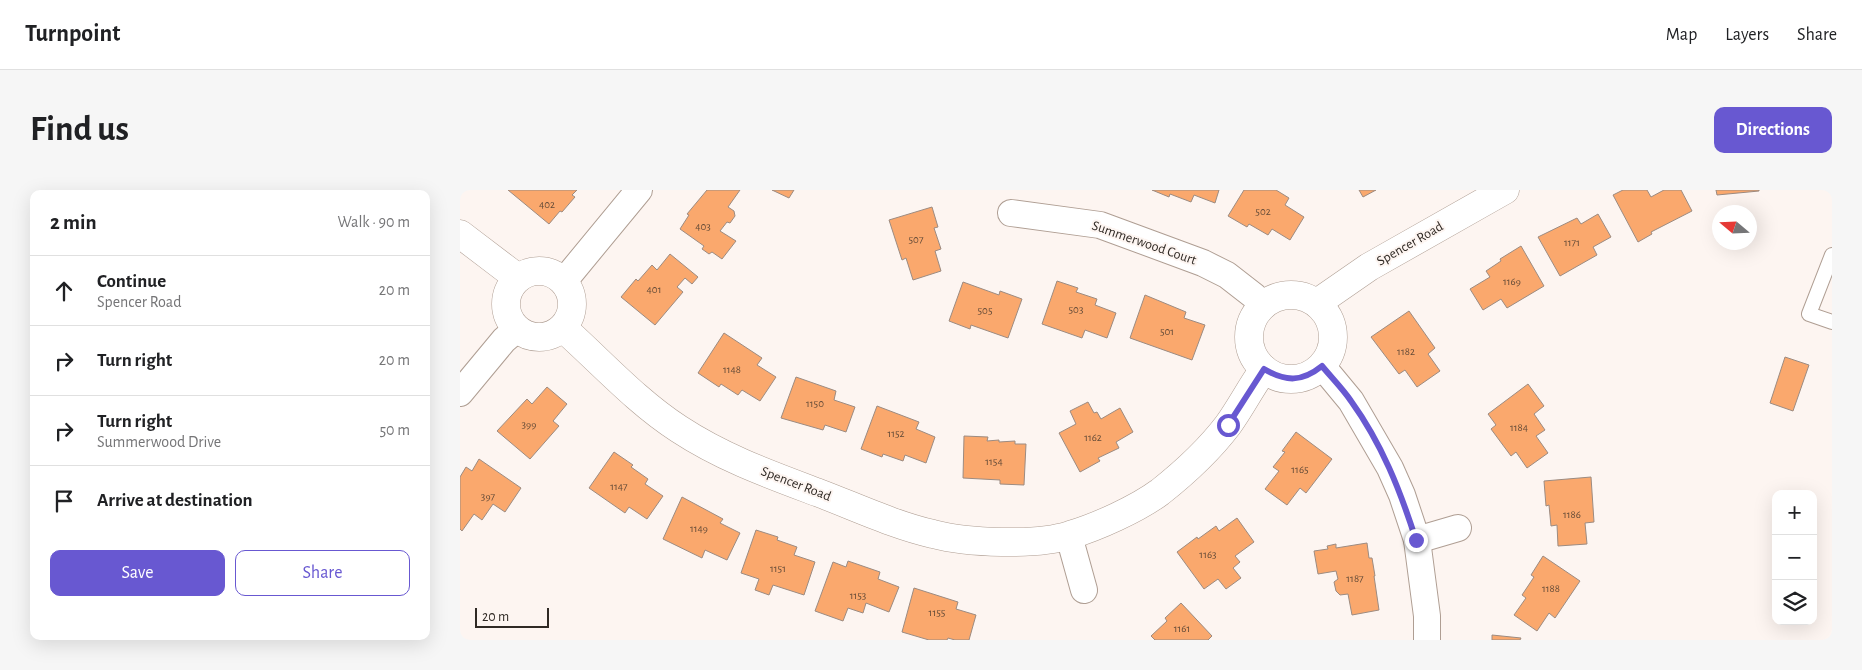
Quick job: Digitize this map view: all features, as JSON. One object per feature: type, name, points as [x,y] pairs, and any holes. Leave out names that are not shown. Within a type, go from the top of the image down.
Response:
[{"type":"main road","name":"Spencer Road","points":[[1317,303],[1369,267],[1505,190]]},
{"type":"main road","points":[[460,234],[517,279]]},
{"type":"main road","points":[[547,271],[564,281],[573,300],[573,310],[563,328],[555,334],[535,338],[525,335],[517,329],[510,320],[506,309],[506,298],[510,288],[517,279],[526,273],[547,271]]},
{"type":"main road","points":[[1295,294],[1307,297],[1317,303],[1327,314],[1332,326],[1334,340],[1330,354],[1322,366],[1312,374],[1287,379],[1275,376],[1264,369],[1255,358],[1250,345],[1250,331],[1254,317],[1263,306],[1273,299],[1284,295],[1295,294]]},
{"type":"main road","name":"Spencer Road","points":[[563,328],[640,398],[678,429],[717,452],[886,519],[933,534],[972,540],[1034,541],[1069,536],[1120,515],[1158,493],[1194,463],[1228,425],[1264,369]]},
{"type":"street","points":[[564,281],[640,190]]},
{"type":"street","name":"Summerwood Court","points":[[1011,213],[1100,226],[1202,262],[1227,276],[1254,296],[1263,306]]},
{"type":"street","points":[[460,393],[504,340],[517,329]]},
{"type":"street","points":[[1322,366],[1351,401],[1390,468],[1402,495],[1416,540],[1427,616],[1427,640]]},
{"type":"street","points":[[1416,540],[1458,528]]},
{"type":"street","points":[[1069,536],[1084,590]]},
{"type":"lane","points":[[1832,254],[1809,314],[1832,322]]},
{"type":"building","points":[[508,190],[577,190],[572,195],[575,197],[549,224]]},
{"type":"building","points":[[707,190],[740,190],[728,207],[734,211],[735,216],[720,231],[736,241],[722,259],[712,252],[709,254],[702,249],[704,246],[680,229],[689,215],[687,214]]},
{"type":"building","points":[[772,190],[794,190],[789,198]]},
{"type":"building","points":[[1152,190],[1219,190],[1215,203],[1194,195],[1191,202],[1170,194],[1169,197]]},
{"type":"building","points":[[1244,190],[1276,190],[1289,198],[1285,205],[1304,217],[1290,240],[1272,229],[1268,235],[1249,224],[1247,227],[1228,216]]},
{"type":"building","points":[[1359,190],[1376,190],[1363,197]]},
{"type":"building","points":[[1623,190],[1647,190],[1651,197],[1664,190],[1681,190],[1692,211],[1651,232],[1652,234],[1638,242],[1613,195]]},
{"type":"building","points":[[1716,190],[1759,190],[1759,191],[1717,195]]},
{"type":"building","points":[[932,207],[938,227],[934,228],[941,249],[935,251],[941,271],[913,280],[906,258],[902,260],[889,220]]},
{"type":"building","points":[[1598,214],[1611,237],[1593,247],[1597,255],[1560,276],[1538,237],[1577,218],[1581,224]]},
{"type":"building","points":[[1521,246],[1544,286],[1507,308],[1501,299],[1483,310],[1470,289],[1490,277],[1486,271],[1501,261],[1500,259]]},
{"type":"building","points":[[670,254],[698,277],[692,284],[685,278],[677,287],[683,292],[655,325],[621,297],[636,279],[638,281],[652,265],[657,270]]},
{"type":"building","points":[[1057,281],[1078,288],[1076,292],[1097,299],[1095,305],[1116,313],[1107,338],[1085,330],[1082,338],[1042,324]]},
{"type":"building","points":[[963,282],[999,295],[1000,291],[1022,299],[1008,338],[971,325],[970,329],[949,321]]},
{"type":"building","points":[[1145,295],[1186,312],[1184,318],[1205,325],[1192,360],[1130,338]]},
{"type":"building","points":[[1409,311],[1435,348],[1428,354],[1440,371],[1417,387],[1405,370],[1399,374],[1371,337]]},
{"type":"building","points":[[724,333],[762,358],[757,365],[776,377],[760,401],[742,390],[738,395],[721,384],[719,387],[698,373]]},
{"type":"building","points":[[1785,357],[1809,365],[1793,411],[1770,403]]},
{"type":"building","points":[[796,377],[836,391],[834,400],[855,407],[846,432],[825,425],[823,430],[781,418]]},
{"type":"building","points":[[1528,384],[1544,406],[1534,414],[1545,430],[1536,436],[1548,453],[1527,468],[1516,452],[1511,456],[1491,429],[1496,425],[1488,414]]},
{"type":"building","points":[[547,387],[567,404],[553,421],[559,426],[530,459],[497,431],[527,399],[532,404]]},
{"type":"building","points":[[1088,402],[1094,413],[1097,412],[1101,419],[1120,408],[1133,432],[1116,442],[1119,448],[1098,458],[1100,461],[1080,472],[1059,433],[1076,424],[1070,411]]},
{"type":"building","points":[[877,406],[919,422],[916,429],[935,437],[926,463],[905,455],[903,461],[883,454],[882,457],[861,449]]},
{"type":"building","points":[[1296,432],[1332,459],[1306,493],[1300,488],[1287,505],[1265,489],[1279,471],[1273,467],[1285,452],[1282,451]]},
{"type":"building","points":[[964,436],[988,437],[987,441],[1015,441],[1015,444],[1026,444],[1024,485],[1000,484],[1000,480],[963,478]]},
{"type":"building","points":[[614,452],[633,465],[631,467],[648,479],[645,484],[663,496],[647,519],[629,507],[625,513],[589,488]]},
{"type":"building","points":[[479,459],[521,488],[505,512],[493,504],[482,520],[474,514],[462,531],[460,529],[460,477],[466,467],[472,471]]},
{"type":"building","points":[[1591,477],[1594,522],[1585,523],[1587,544],[1558,546],[1557,525],[1551,526],[1549,505],[1546,506],[1544,481]]},
{"type":"building","points":[[682,497],[723,519],[720,523],[740,533],[727,560],[705,550],[702,558],[663,539]]},
{"type":"building","points":[[1237,518],[1254,542],[1235,556],[1240,562],[1233,568],[1241,578],[1226,589],[1218,579],[1204,589],[1177,552],[1216,526],[1219,531]]},
{"type":"building","points":[[756,530],[778,537],[777,540],[797,547],[794,555],[815,562],[804,595],[773,585],[769,595],[755,590],[759,579],[741,573]]},
{"type":"building","points":[[1367,543],[1369,558],[1372,558],[1379,610],[1352,615],[1348,594],[1340,595],[1336,591],[1334,582],[1338,579],[1336,571],[1318,574],[1314,551],[1328,549],[1327,546],[1336,544],[1336,548]]},
{"type":"building","points":[[1543,556],[1580,581],[1555,618],[1549,613],[1537,631],[1514,615],[1526,598],[1522,595],[1534,577],[1531,575]]},
{"type":"building","points":[[848,561],[880,572],[878,579],[899,587],[889,612],[866,603],[863,613],[848,608],[843,621],[815,611],[833,562],[846,567]]},
{"type":"building","points":[[914,588],[958,602],[956,609],[976,615],[969,640],[948,638],[947,640],[929,640],[902,632]]},
{"type":"building","points":[[1181,603],[1212,636],[1208,640],[1155,640],[1151,636],[1167,621],[1165,618]]},
{"type":"building","points":[[1492,635],[1521,638],[1520,640],[1492,640]]},
{"type":"route","points":[[1228,425],[1264,369],[1275,376],[1287,379],[1300,378],[1312,374],[1322,366],[1351,401],[1373,436],[1402,495],[1416,540]]}]
